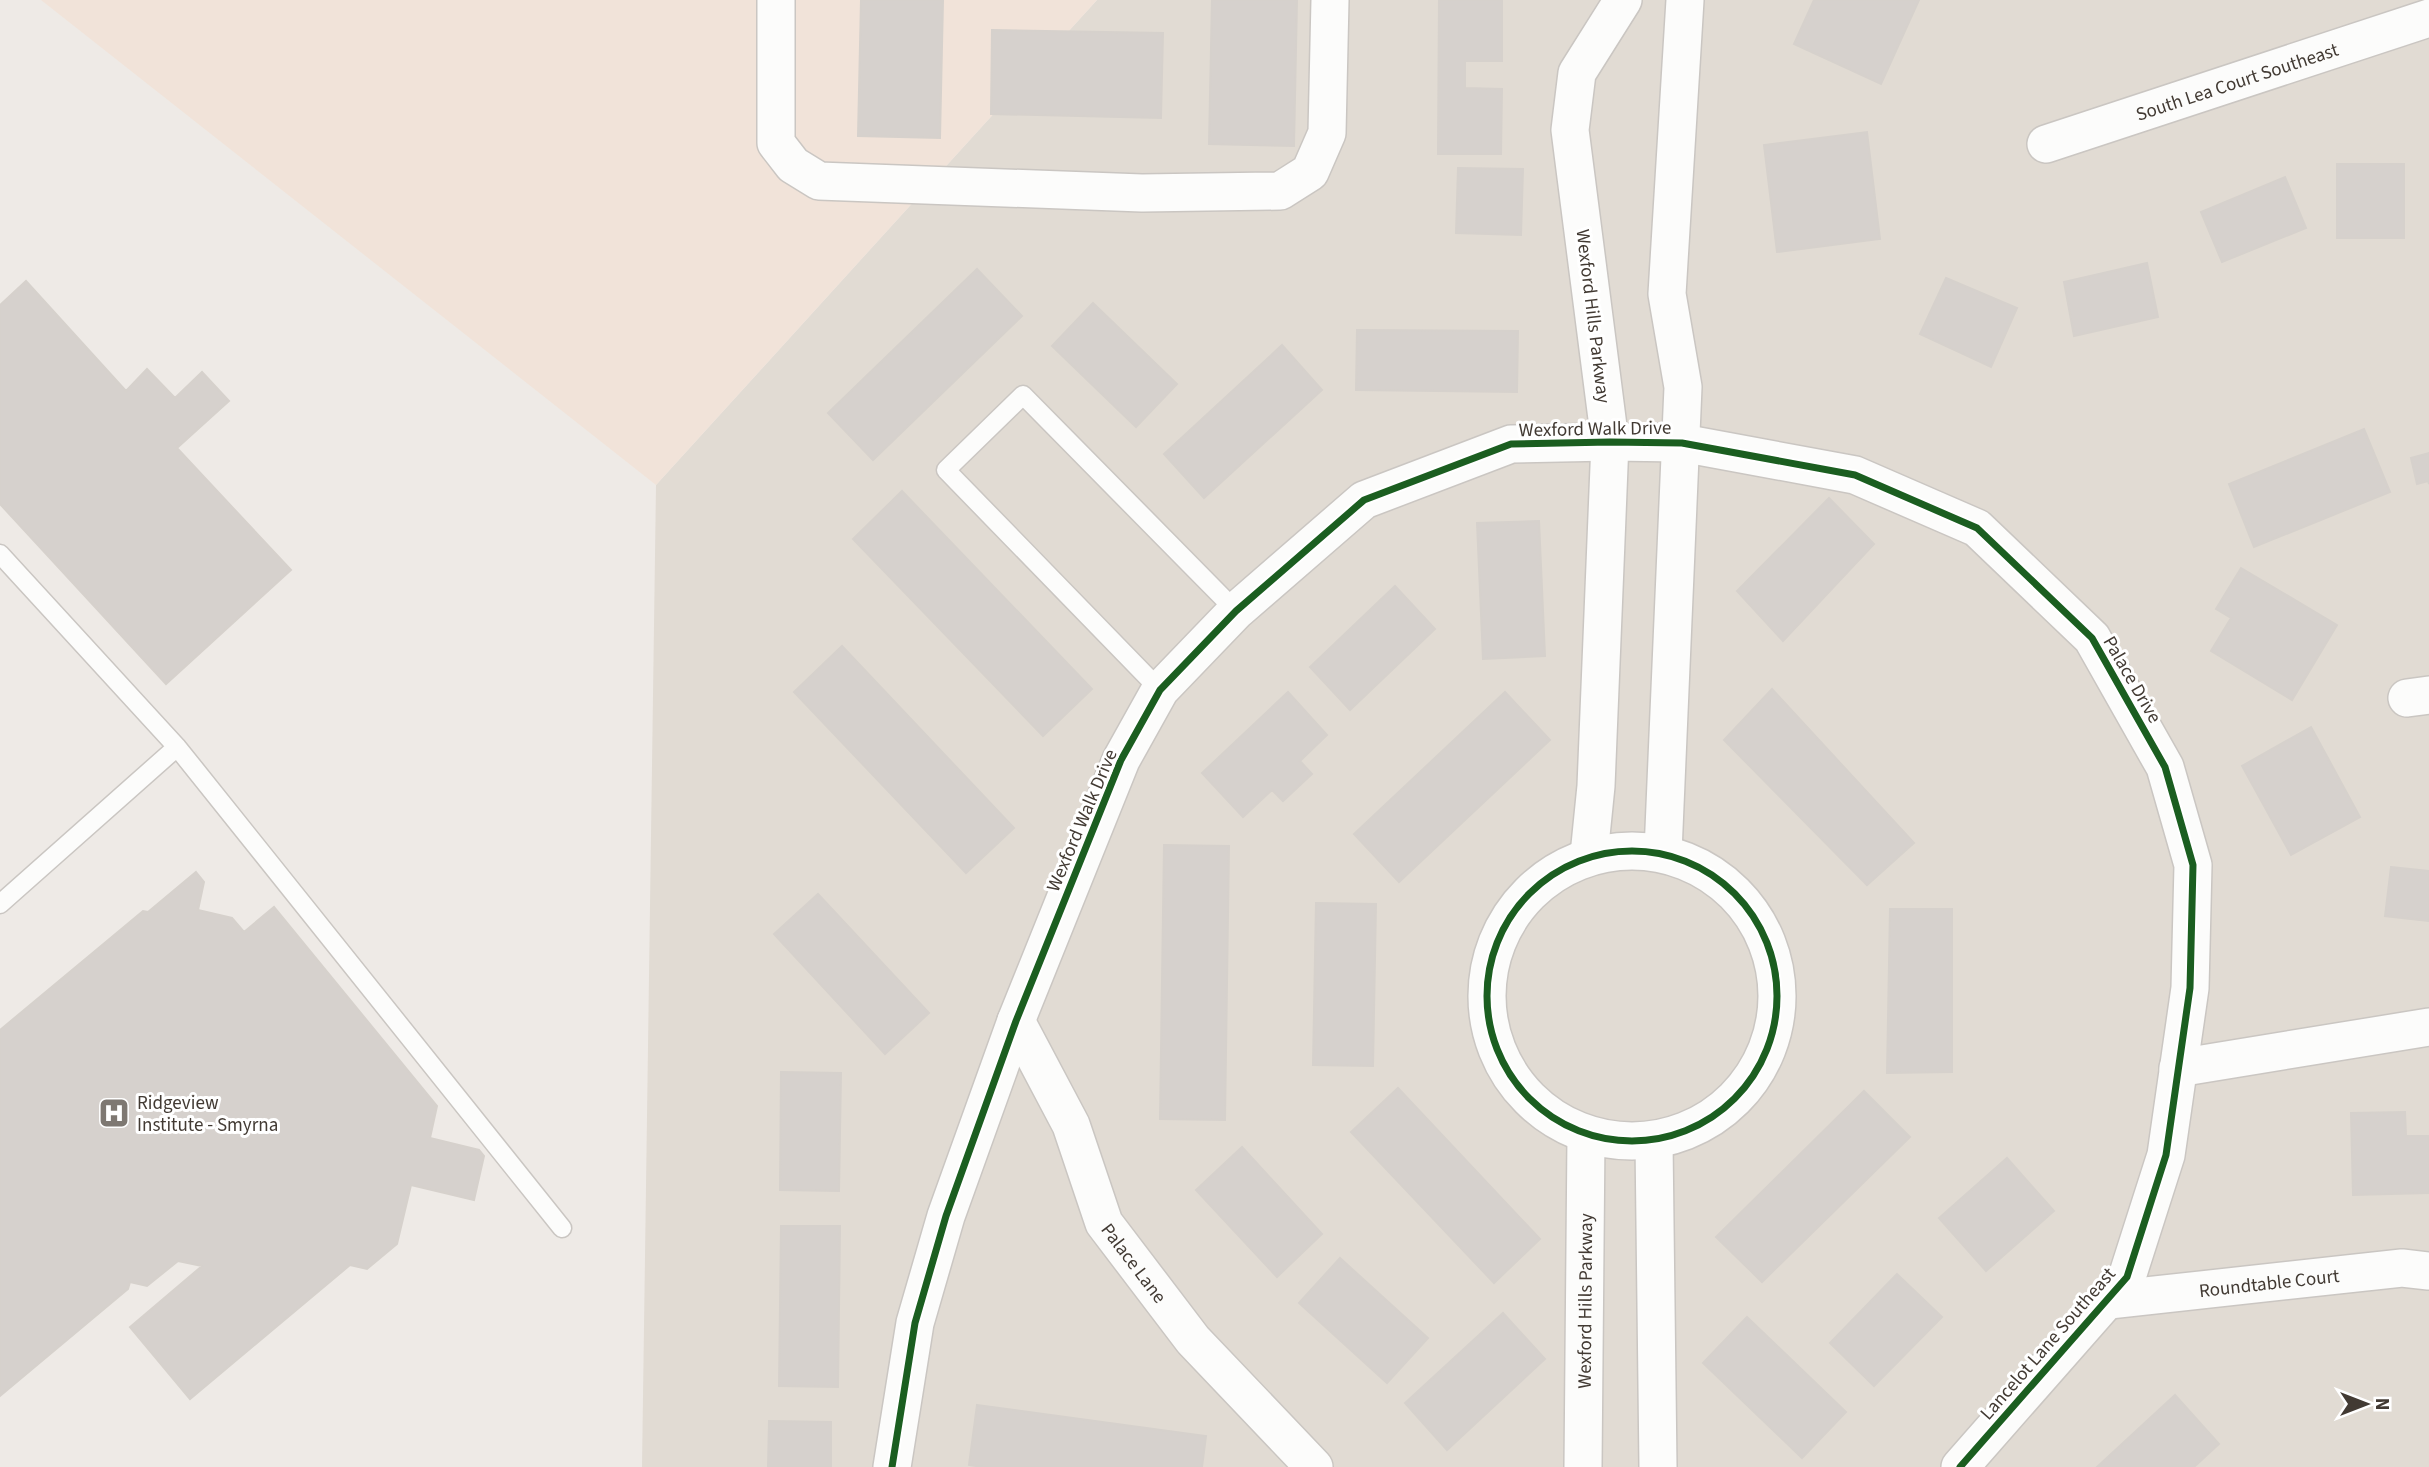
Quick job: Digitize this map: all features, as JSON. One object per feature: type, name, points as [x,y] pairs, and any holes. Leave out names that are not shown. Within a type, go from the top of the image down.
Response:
[{"type":"street","points":[[776,0],[776,143],[793,165],[819,181],[1142,193],[1280,191],[1310,172],[1327,133],[1330,0]]},
{"type":"street","name":"Wexford Hills Parkway","points":[[1589,855],[1596,786],[1610,442],[1570,130],[1577,73],[1623,0]]},
{"type":"street","points":[[1663,852],[1683,387],[1667,294],[1685,0]]},
{"type":"street","name":"South Lea Court Southeast","points":[[2046,144],[2429,18]]},
{"type":"street","name":"Wexford Walk Drive","points":[[892,1467],[919,1310],[946,1216],[1016,1021],[1121,760],[1160,690],[1236,611],[1364,500],[1511,444],[1682,443]]},
{"type":"street","name":"Palace Drive","points":[[1682,443],[1855,475],[1977,528],[2092,638],[2165,767],[2193,865],[2190,988],[2178,1068]]},
{"type":"street","points":[[1626,849],[1663,852],[1716,876],[1756,918],[1777,972],[1775,1030],[1751,1083],[1708,1122],[1654,1142],[1619,1143],[1586,1136],[1540,1111],[1506,1070],[1487,1021],[1489,968],[1508,919],[1543,880],[1589,855],[1626,849]]},
{"type":"street","name":"Palace Lane","points":[[1016,1021],[1071,1125],[1104,1223],[1193,1340],[1314,1467]]},
{"type":"street","points":[[2178,1068],[2429,1027]]},
{"type":"street","name":"Lancelot Lane Southeast","points":[[1960,1467],[2109,1300],[2127,1276],[2166,1155],[2178,1068]]},
{"type":"street","name":"Wexford Hills Parkway","points":[[1583,1467],[1586,1136]]},
{"type":"street","points":[[1654,1142],[1658,1467]]},
{"type":"street","name":"Roundtable Court","points":[[2109,1300],[2402,1268],[2429,1271]]},
{"type":"lane","points":[[1160,690],[946,470],[1023,395],[1236,611]]},
{"type":"lane","points":[[0,554],[177,747],[562,1228]]},
{"type":"lane","points":[[0,904],[177,747]]},
{"type":"shaded area","points":[[41,0],[1097,0],[656,485]]},
{"type":"shaded area","points":[[1097,0],[2429,0],[2429,1467],[642,1467],[656,485]]},
{"type":"building","points":[[861,0],[943,0],[940,138],[858,136]]},
{"type":"building","points":[[1212,0],[1297,0],[1294,146],[1209,144]]},
{"type":"building","points":[[1439,0],[1502,0],[1502,61],[1465,61],[1465,88],[1502,89],[1501,154],[1438,154]]},
{"type":"building","points":[[1814,0],[1919,0],[1881,84],[1794,44]]},
{"type":"building","points":[[992,30],[1163,33],[1161,118],[991,114]]},
{"type":"building","points":[[1867,132],[1880,239],[1777,252],[1764,145]]},
{"type":"building","points":[[2337,164],[2404,164],[2404,238],[2337,238]]},
{"type":"building","points":[[1458,168],[1523,169],[1521,235],[1456,233]]},
{"type":"building","points":[[2285,177],[2306,228],[2222,262],[2201,212]]},
{"type":"building","points":[[2147,263],[2158,317],[2074,336],[2064,282]]},
{"type":"building","points":[[977,269],[1022,316],[873,460],[828,413]]},
{"type":"building","points":[[1946,278],[2017,308],[1991,367],[1920,334]]},
{"type":"building","points":[[26,281],[126,391],[147,369],[175,398],[202,372],[229,401],[177,448],[291,570],[166,684],[0,504],[0,305]]},
{"type":"building","points":[[1093,303],[1177,384],[1136,427],[1052,346]]},
{"type":"building","points":[[1357,330],[1518,331],[1517,392],[1356,390]]},
{"type":"building","points":[[1282,345],[1322,390],[1204,498],[1164,454]]},
{"type":"building","points":[[2364,429],[2390,492],[2254,547],[2229,484]]},
{"type":"building","points":[[2429,453],[2429,484],[2428,481],[2417,484],[2411,458]]},
{"type":"building","points":[[902,491],[1092,689],[1043,736],[853,539]]},
{"type":"building","points":[[1829,498],[1874,544],[1783,641],[1737,591]]},
{"type":"building","points":[[1539,521],[1545,656],[1483,659],[1477,523]]},
{"type":"building","points":[[2241,568],[2337,625],[2292,700],[2211,651],[2231,618],[2216,609]]},
{"type":"building","points":[[1395,586],[1435,629],[1350,710],[1310,667]]},
{"type":"building","points":[[842,646],[1014,828],[966,873],[794,692]]},
{"type":"building","points":[[1772,689],[1914,843],[1867,885],[1724,740]]},
{"type":"building","points":[[1288,692],[1327,735],[1300,761],[1312,774],[1283,801],[1272,790],[1243,817],[1202,773]]},
{"type":"building","points":[[1505,692],[1550,740],[1399,882],[1354,834]]},
{"type":"building","points":[[2311,727],[2360,817],[2291,855],[2242,766]]},
{"type":"building","points":[[1164,845],[1229,846],[1225,1120],[1160,1119]]},
{"type":"building","points":[[2391,867],[2429,871],[2429,921],[2385,916]]},
{"type":"building","points":[[196,872],[204,882],[198,910],[232,918],[244,932],[274,907],[437,1106],[430,1138],[479,1150],[484,1156],[474,1200],[411,1185],[397,1244],[367,1269],[350,1265],[190,1399],[130,1327],[202,1266],[178,1261],[147,1286],[130,1282],[128,1289],[0,1396],[0,1030],[143,911],[148,912]]},
{"type":"building","points":[[818,894],[929,1013],[885,1054],[774,934]]},
{"type":"building","points":[[1316,903],[1376,904],[1373,1066],[1313,1065]]},
{"type":"building","points":[[1890,909],[1952,909],[1952,1072],[1887,1073]]},
{"type":"building","points":[[781,1072],[841,1073],[839,1191],[780,1190]]},
{"type":"building","points":[[1398,1088],[1540,1239],[1494,1283],[1351,1132]]},
{"type":"building","points":[[1864,1091],[1910,1137],[1762,1282],[1716,1237]]},
{"type":"building","points":[[2405,1112],[2406,1136],[2429,1136],[2429,1193],[2353,1195],[2351,1113]]},
{"type":"building","points":[[1242,1147],[1322,1234],[1277,1277],[1196,1190]]},
{"type":"building","points":[[2007,1158],[2054,1211],[1986,1271],[1939,1218]]},
{"type":"building","points":[[781,1226],[840,1226],[838,1387],[779,1386]]},
{"type":"building","points":[[1340,1258],[1428,1338],[1387,1383],[1299,1303]]},
{"type":"building","points":[[1897,1274],[1942,1317],[1874,1386],[1830,1343]]},
{"type":"building","points":[[1503,1313],[1545,1359],[1447,1450],[1405,1403]]},
{"type":"building","points":[[1747,1317],[1846,1412],[1802,1458],[1703,1363]]},
{"type":"building","points":[[2175,1395],[2219,1444],[2194,1467],[2097,1467]]},
{"type":"building","points":[[977,1405],[1206,1436],[1202,1467],[969,1465]]},
{"type":"building","points":[[769,1421],[831,1422],[831,1467],[768,1467]]},
{"type":"cycle path","points":[[892,1467],[915,1323],[946,1216],[1016,1021],[1121,760],[1160,690],[1236,611],[1364,500],[1511,444],[1610,442],[1682,443],[1855,475],[1977,528],[2092,638],[2165,767],[2193,865],[2190,988],[2166,1155],[2127,1277],[1960,1467]]},
{"type":"cycle path","points":[[1646,851],[1674,857],[1701,868],[1735,893],[1753,915],[1766,940],[1775,968],[1777,996],[1775,1024],[1766,1052],[1753,1077],[1735,1099],[1713,1117],[1688,1130],[1660,1139],[1618,1141],[1590,1135],[1563,1124],[1529,1099],[1511,1077],[1498,1052],[1489,1024],[1487,982],[1493,954],[1504,927],[1529,893],[1551,875],[1576,862],[1604,853],[1646,851]]},
{"type":"place","name":"Ridgeview Institute - Smyrna","points":[[114,1113]]}]
